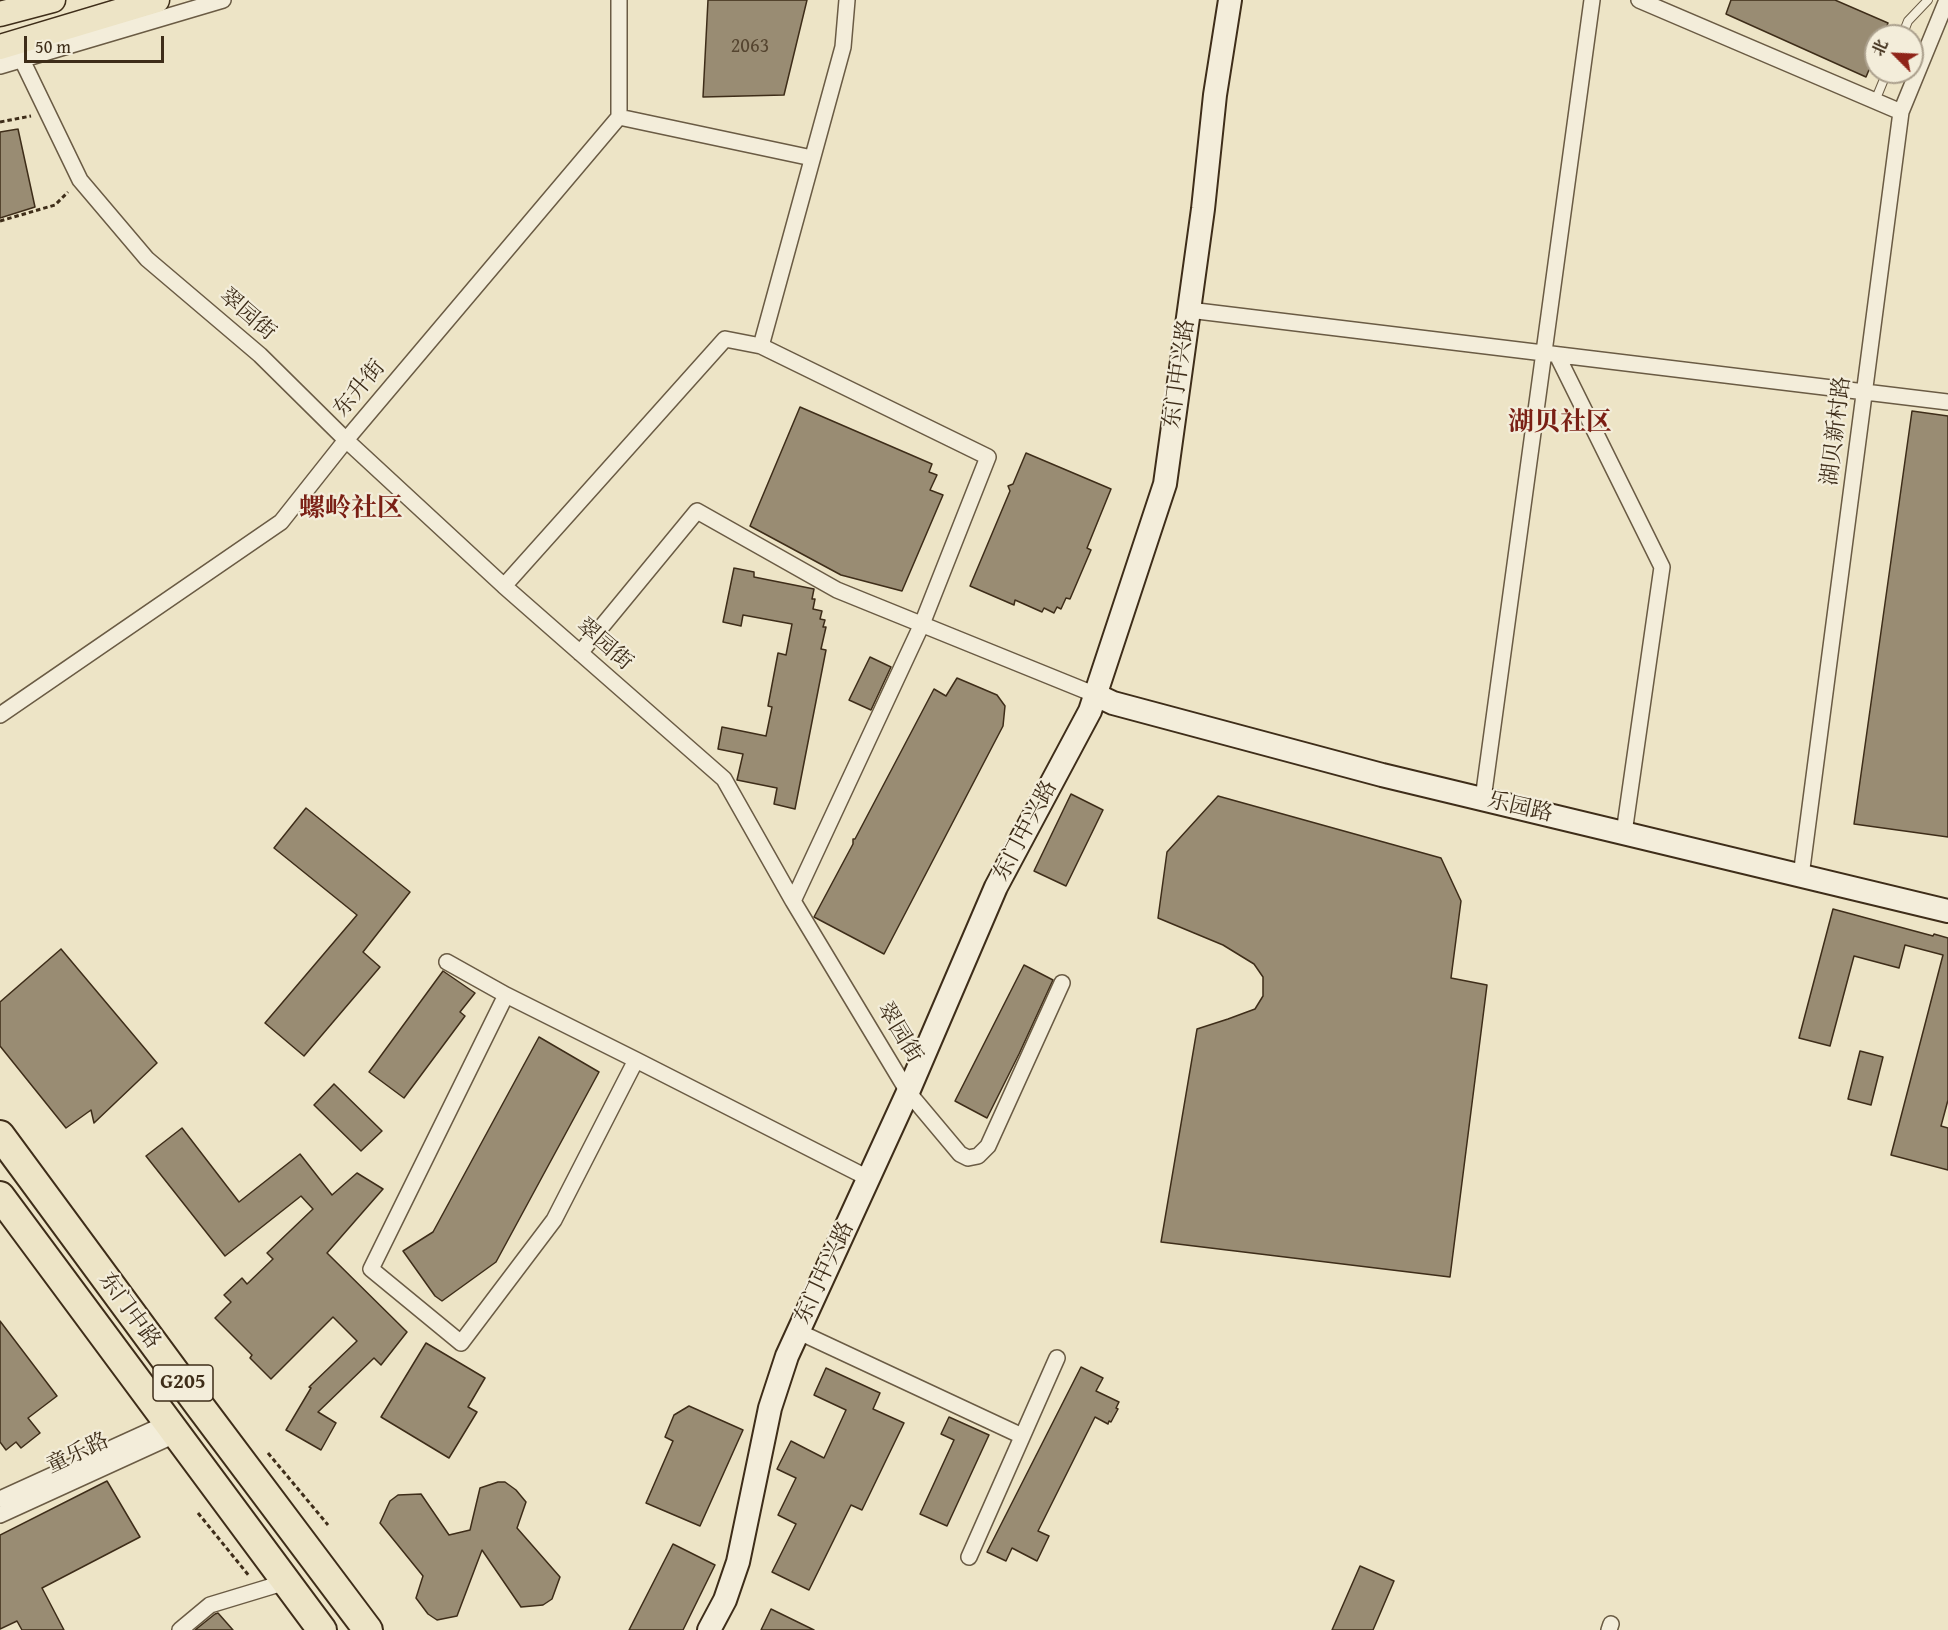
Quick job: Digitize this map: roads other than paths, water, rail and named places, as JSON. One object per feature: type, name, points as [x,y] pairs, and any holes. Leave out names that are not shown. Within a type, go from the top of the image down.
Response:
[{"type":"highway","name":"东门中路","points":[[0,1135],[368,1630]]},
{"type":"highway","name":"东门中路","points":[[0,1196],[322,1630]]},
{"type":"main road","points":[[0,14],[53,0]]},
{"type":"main road","points":[[0,46],[157,0]]},
{"type":"street","points":[[0,66],[223,0]]},
{"type":"street","points":[[619,0],[619,117],[812,158]]},
{"type":"street","points":[[761,346],[843,47],[847,0]]},
{"type":"street","name":"东门中兴路","points":[[709,1630],[725,1600],[738,1563],[770,1408],[797,1331],[908,1092],[996,887],[1090,711],[1165,484],[1203,209],[1215,95],[1230,0]]},
{"type":"street","points":[[1483,799],[1550,354],[1592,0]]},
{"type":"street","points":[[1639,0],[1901,112]]},
{"type":"street","name":"湖贝新村路","points":[[1801,876],[1901,112],[1947,0]]},
{"type":"street","name":"翠园街","points":[[22,60],[80,180],[147,259],[260,356],[346,440],[504,586],[724,778],[793,900],[908,1092],[960,1154],[968,1158],[978,1156],[988,1146],[1062,983]]},
{"type":"street","name":"东升街","points":[[0,715],[280,522],[346,440],[619,117]]},
{"type":"street","points":[[1189,310],[1948,402]]},
{"type":"street","points":[[504,586],[725,339],[761,346],[988,457],[922,624],[793,900]]},
{"type":"street","points":[[1550,354],[1662,567],[1624,833]]},
{"type":"street","points":[[580,654],[697,511],[837,590],[1096,695]]},
{"type":"street","name":"乐园路","points":[[1096,695],[1113,703],[1382,775],[1948,911]]},
{"type":"street","points":[[447,962],[506,995],[868,1178]]},
{"type":"street","points":[[506,995],[371,1269],[461,1343],[554,1220],[636,1060]]},
{"type":"street","points":[[797,1331],[1022,1436]]},
{"type":"street","points":[[969,1557],[1057,1358]]},
{"type":"street","name":"童乐路","points":[[0,1499],[171,1429]]},
{"type":"street","name":"童乐路","points":[[0,1515],[171,1429]]},
{"type":"street","points":[[180,1630],[210,1605],[286,1582]]},
{"type":"lane","points":[[1907,24],[1928,0]]},
{"type":"lane","points":[[1875,101],[1882,84]]},
{"type":"district","name":"湖贝社区","points":[[1560,423]]},
{"type":"district","name":"螺岭社区","points":[[351,509]]}]
